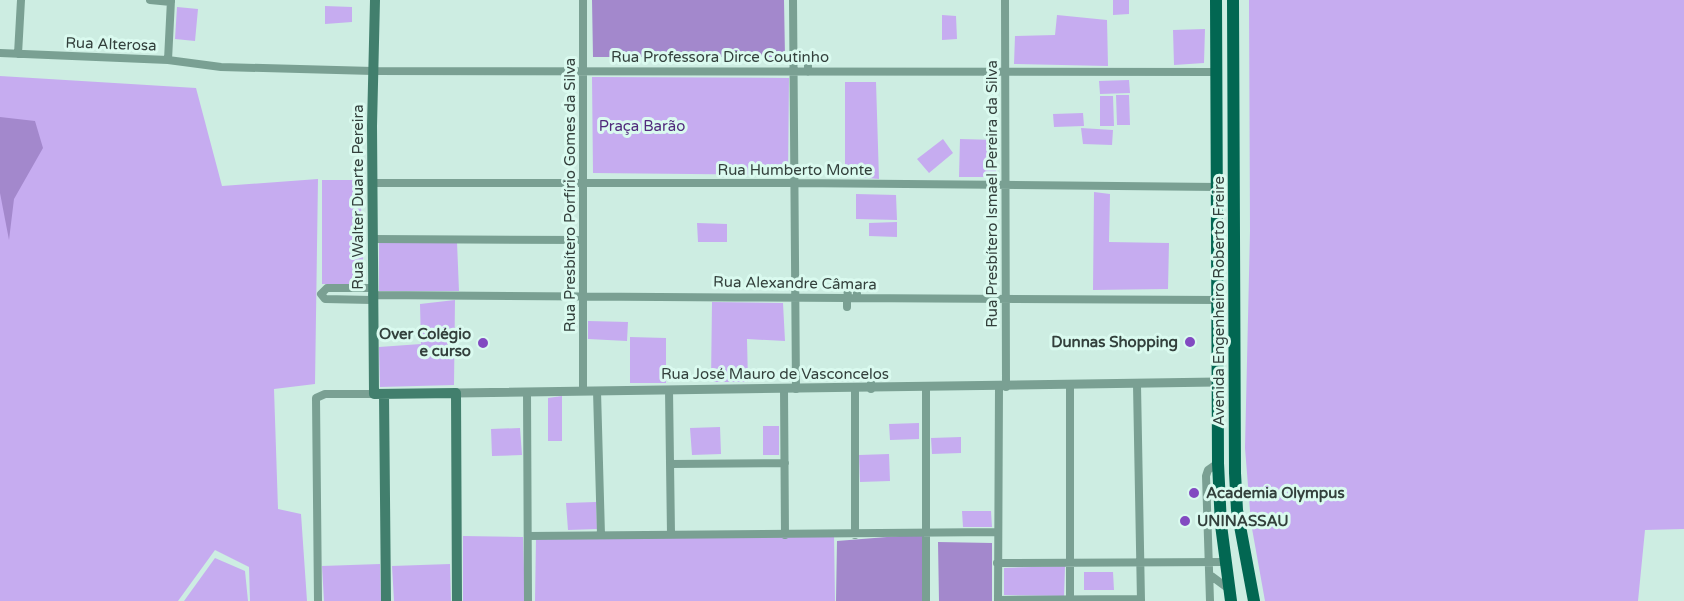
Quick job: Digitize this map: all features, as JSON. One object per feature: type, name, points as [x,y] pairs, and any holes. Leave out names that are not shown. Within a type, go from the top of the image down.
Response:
[{"type":"main road","name":"Rua Walter Duarte Pereira","points":[[375,0],[372,295],[379,394],[386,601]]},
{"type":"main road","name":"Avenida Engenheiro Roberto Freire","points":[[1216,0],[1218,463],[1225,562],[1230,595]]},
{"type":"main road","name":"Avenida Engenheiro Roberto Freire","points":[[1233,0],[1234,463],[1237,510],[1254,601]]},
{"type":"main road","name":"Rua José Mauro de Vasconcelos","points":[[379,394],[456,393]]},
{"type":"main road","points":[[456,393],[457,601]]},
{"type":"street","points":[[18,54],[21,0]]},
{"type":"street","points":[[150,0],[171,1],[168,60]]},
{"type":"street","name":"Rua Presbítero Porfírio Gomes da Silva","points":[[583,0],[583,391]]},
{"type":"street","points":[[793,0],[796,389]]},
{"type":"street","name":"Rua Presbítero Ismael Pereira da Silva","points":[[998,601],[997,532],[1006,301],[1005,0]]},
{"type":"street","name":"Rua Alterosa","points":[[0,53],[168,60],[221,67]]},
{"type":"street","points":[[808,60],[808,72]]},
{"type":"street","name":"Rua Professora Dirce Coutinho","points":[[221,67],[373,71],[1218,72]]},
{"type":"street","name":"Rua Humberto Monte","points":[[373,183],[1006,184],[1218,187]]},
{"type":"street","points":[[373,239],[583,240]]},
{"type":"street","points":[[847,286],[847,307]]},
{"type":"street","points":[[857,286],[857,298]]},
{"type":"street","points":[[327,288],[372,295],[325,299],[321,293],[327,288]]},
{"type":"street","name":"Rua Alexandre Câmara","points":[[372,295],[847,297],[1006,301],[1218,300]]},
{"type":"street","points":[[871,376],[871,389]]},
{"type":"street","points":[[886,389],[887,378]]},
{"type":"street","name":"Rua José Mauro de Vasconcelos","points":[[456,393],[926,389],[1217,382]]},
{"type":"street","points":[[998,601],[1141,600],[1137,385]]},
{"type":"street","points":[[1070,386],[1070,601]]},
{"type":"street","points":[[855,389],[855,535]]},
{"type":"street","points":[[926,389],[926,601]]},
{"type":"street","points":[[669,390],[671,534]]},
{"type":"street","points":[[784,390],[785,535]]},
{"type":"street","points":[[597,391],[601,535]]},
{"type":"street","points":[[527,392],[528,601]]},
{"type":"street","name":"Rua José Mauro de Vasconcelos","points":[[318,601],[315,399],[320,395],[379,394]]},
{"type":"street","points":[[671,464],[785,463]]},
{"type":"street","points":[[1210,601],[1206,476],[1208,470],[1218,463]]},
{"type":"street","points":[[528,536],[997,532]]},
{"type":"street","points":[[997,563],[1225,562]]},
{"type":"street","points":[[1210,575],[1230,595]]},
{"type":"green space","points":[[1113,0],[1129,0],[1129,14],[1113,15]]},
{"type":"green space","points":[[1249,0],[1684,0],[1684,529],[1645,530],[1638,601],[1265,601],[1251,523],[1245,448],[1250,231]]},
{"type":"green space","points":[[325,6],[352,7],[352,22],[325,24]]},
{"type":"green space","points":[[177,7],[198,9],[195,41],[175,39]]},
{"type":"green space","points":[[942,15],[956,16],[957,39],[942,40]]},
{"type":"green space","points":[[1057,15],[1107,20],[1108,66],[1014,64],[1015,36],[1055,35]]},
{"type":"green space","points":[[1205,29],[1204,63],[1174,65],[1173,30]]},
{"type":"green space","points":[[0,76],[196,88],[222,186],[318,179],[315,384],[274,389],[278,509],[301,514],[307,601],[250,601],[249,567],[215,550],[178,601],[0,601]]},
{"type":"green space","name":"Praça Barão","points":[[592,77],[789,78],[788,175],[593,173]]},
{"type":"green space","points":[[1129,80],[1130,93],[1100,94],[1099,81]]},
{"type":"green space","points":[[845,82],[876,82],[879,179],[845,176]]},
{"type":"green space","points":[[1116,95],[1129,95],[1130,125],[1117,125]]},
{"type":"green space","points":[[1100,96],[1113,96],[1114,126],[1100,126]]},
{"type":"green space","points":[[1083,113],[1084,126],[1054,127],[1053,114]]},
{"type":"green space","points":[[1081,128],[1113,130],[1112,145],[1083,144]]},
{"type":"green space","points":[[943,139],[953,153],[929,173],[917,159]]},
{"type":"green space","points":[[960,139],[996,140],[996,177],[959,177]]},
{"type":"green space","points":[[322,180],[360,180],[364,284],[322,284]]},
{"type":"green space","points":[[1094,192],[1110,194],[1109,242],[1169,243],[1168,289],[1093,290]]},
{"type":"green space","points":[[856,194],[896,195],[897,220],[856,219]]},
{"type":"green space","points":[[897,222],[897,237],[869,236],[869,223]]},
{"type":"green space","points":[[697,223],[727,224],[727,242],[698,242]]},
{"type":"green space","points":[[379,242],[457,242],[459,291],[379,291]]},
{"type":"green space","points":[[455,300],[454,385],[380,387],[379,347],[421,344],[420,304]]},
{"type":"green space","points":[[712,302],[783,303],[785,341],[747,339],[748,382],[711,382]]},
{"type":"green space","points":[[588,321],[628,322],[627,341],[588,339]]},
{"type":"green space","points":[[630,337],[666,338],[666,383],[630,383]]},
{"type":"green space","points":[[562,396],[562,441],[548,441],[548,398]]},
{"type":"green space","points":[[919,423],[919,439],[890,440],[889,424]]},
{"type":"green space","points":[[763,426],[779,426],[779,455],[763,455]]},
{"type":"green space","points":[[720,427],[721,454],[692,455],[690,428]]},
{"type":"green space","points":[[520,428],[522,455],[492,456],[491,429]]},
{"type":"green space","points":[[961,437],[961,453],[932,454],[931,438]]},
{"type":"green space","points":[[889,454],[890,481],[860,482],[859,455]]},
{"type":"green space","points":[[596,502],[597,529],[568,530],[566,503]]},
{"type":"green space","points":[[962,511],[991,511],[992,527],[963,527]]},
{"type":"green space","points":[[834,534],[835,601],[535,601],[536,538]]},
{"type":"green space","points":[[463,536],[523,537],[525,601],[463,601]]},
{"type":"green space","points":[[215,558],[245,571],[248,601],[184,601]]},
{"type":"green space","points":[[380,564],[381,601],[324,601],[322,566]]},
{"type":"green space","points":[[450,564],[451,601],[394,601],[392,566]]},
{"type":"green space","points":[[1065,566],[1064,596],[1004,595],[1004,568]]},
{"type":"green space","points":[[1084,572],[1113,572],[1114,590],[1084,590]]},
{"type":"shaded area","points":[[592,0],[784,0],[785,57],[593,57]]},
{"type":"shaded area","points":[[0,117],[35,121],[43,148],[14,199],[9,240],[0,193]]},
{"type":"shaded area","points":[[924,534],[924,601],[836,601],[837,541]]},
{"type":"shaded area","points":[[938,542],[992,543],[992,601],[939,601]]},
{"type":"place","name":"Dunnas Shopping","points":[[1190,342]]},
{"type":"place","name":"Over Colégio e curso","points":[[483,343]]},
{"type":"place","name":"Academia Olympus","points":[[1194,493]]},
{"type":"place","name":"UNINASSAU","points":[[1185,521]]}]
